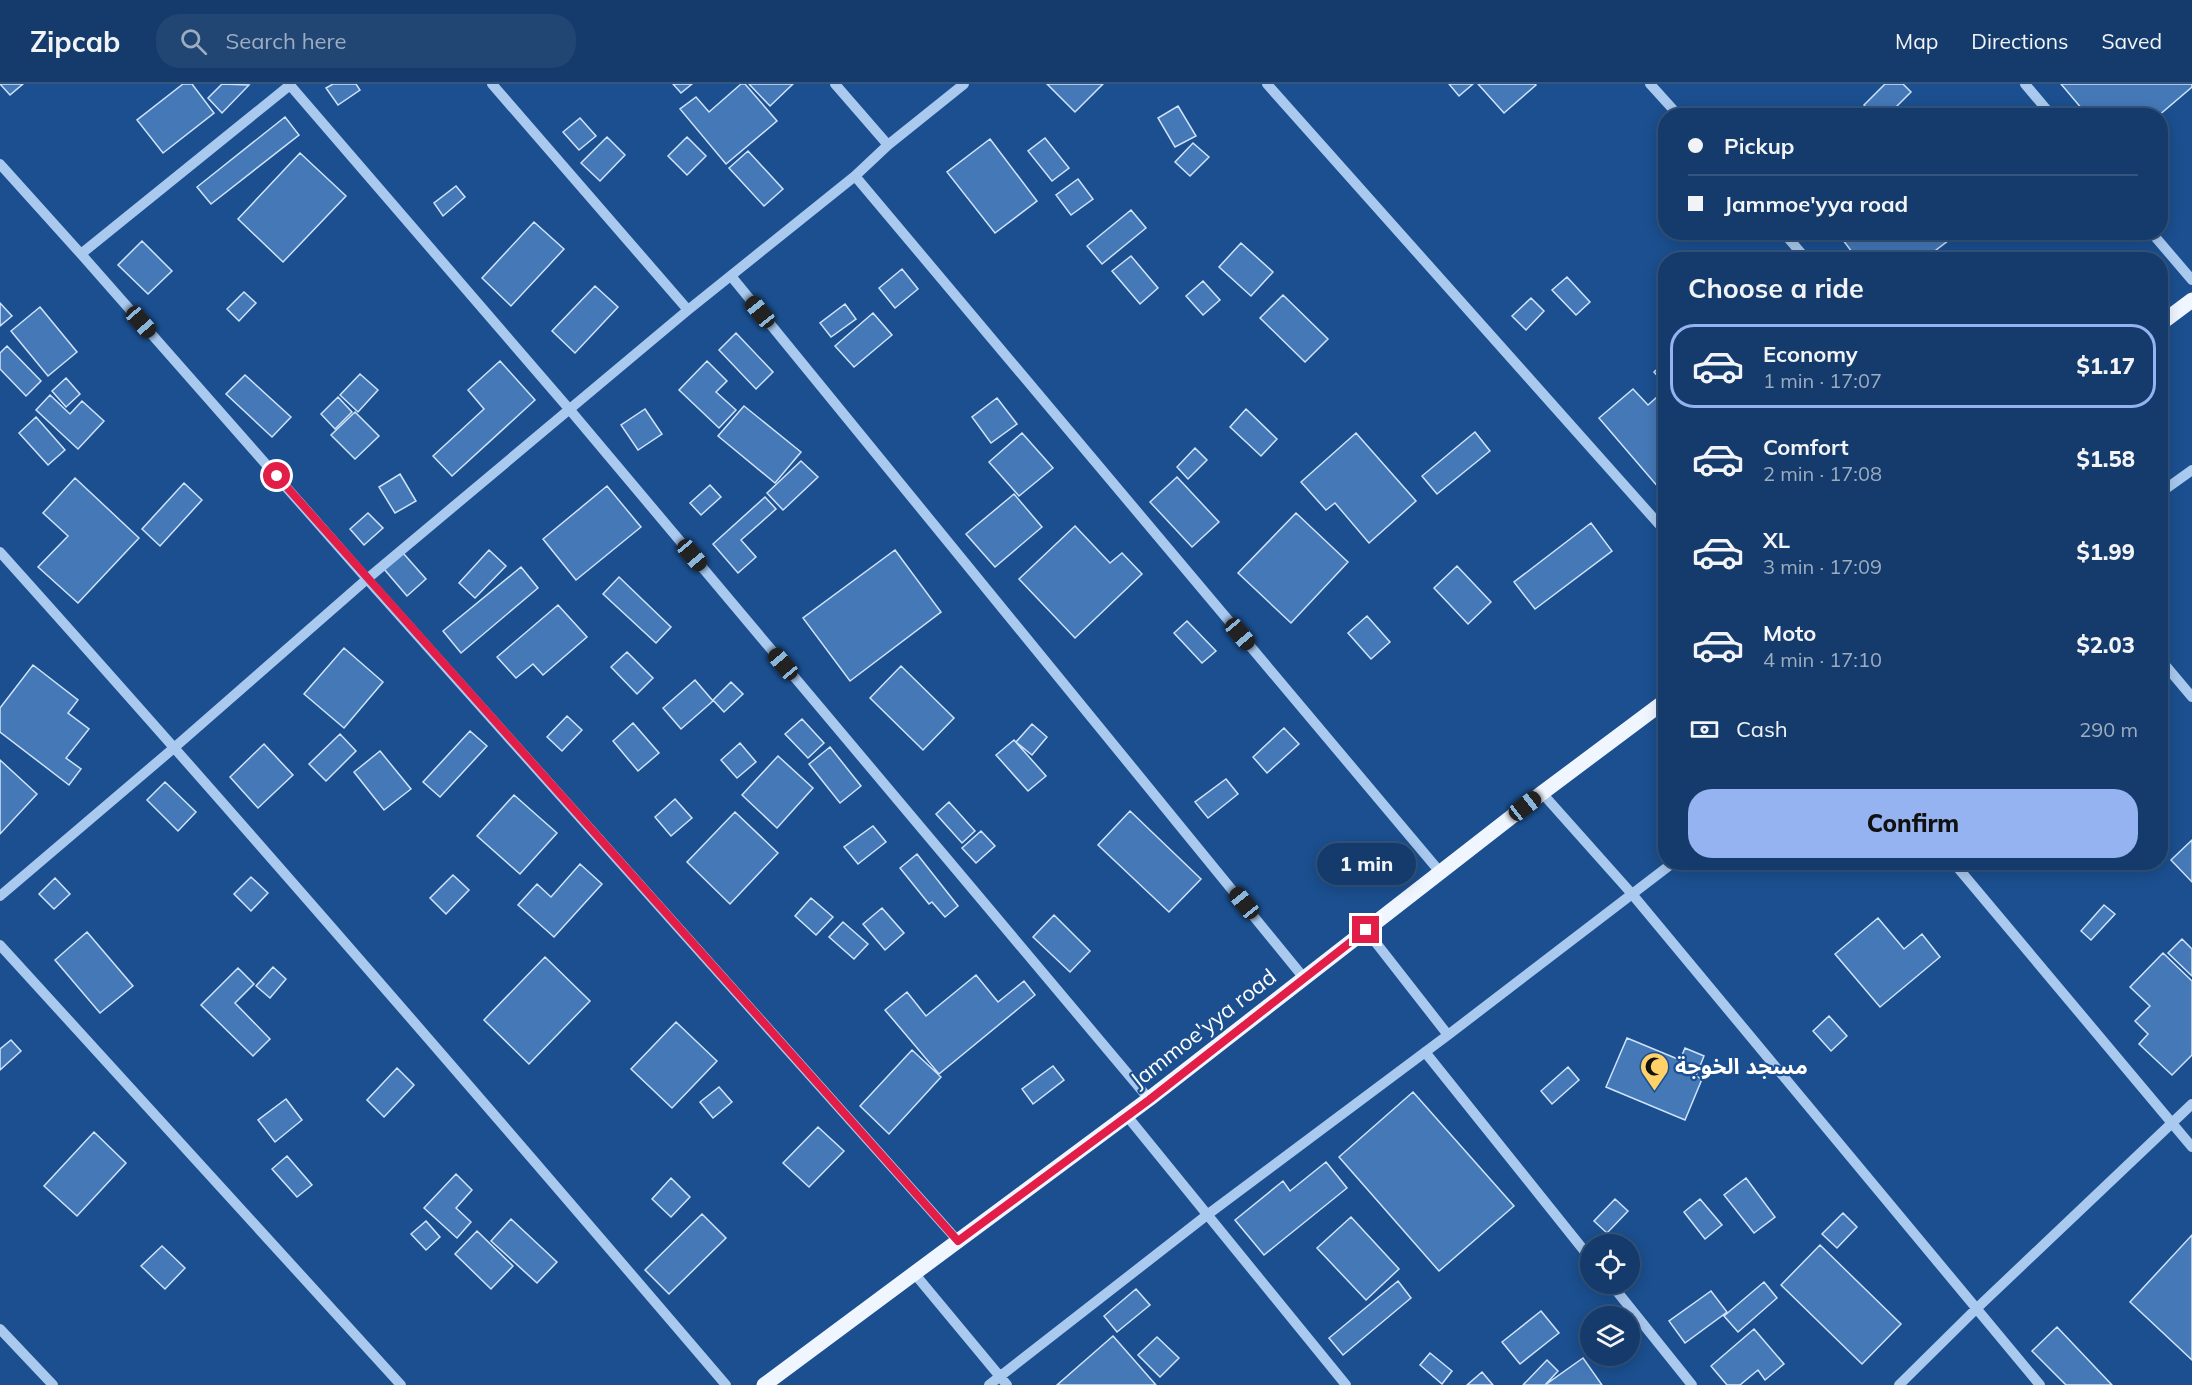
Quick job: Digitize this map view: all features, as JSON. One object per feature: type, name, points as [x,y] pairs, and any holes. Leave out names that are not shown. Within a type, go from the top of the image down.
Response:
[{"type":"main road","points":[[2168,318],[2192,300]]},
{"type":"main road","name":"Jammoe'yya road","points":[[764,1385],[1149,1100],[1542,793],[1658,706]]},
{"type":"street","points":[[81,254],[290,84],[570,410],[1149,1100]]},
{"type":"street","points":[[492,84],[688,310]]},
{"type":"street","points":[[835,84],[888,145]]},
{"type":"street","points":[[0,896],[367,579],[688,310],[855,176],[888,145],[964,84]]},
{"type":"street","points":[[1267,84],[1658,523]]},
{"type":"street","points":[[1650,84],[1671,108]]},
{"type":"street","points":[[2025,84],[2045,108]]},
{"type":"street","points":[[0,164],[958,1241]]},
{"type":"street","points":[[855,176],[1440,872]]},
{"type":"street","points":[[1790,240],[1800,252]]},
{"type":"street","points":[[2158,240],[2192,280]]},
{"type":"street","points":[[731,276],[1305,978]]},
{"type":"street","points":[[2168,487],[2192,470]]},
{"type":"street","points":[[0,552],[175,747],[726,1385]]},
{"type":"street","points":[[2168,668],[2192,697]]},
{"type":"street","points":[[1542,793],[1632,894],[2040,1385]]},
{"type":"street","points":[[988,1385],[1004,1381],[1207,1215],[1664,870]]},
{"type":"street","points":[[1960,870],[2192,1147]]},
{"type":"street","points":[[1366,930],[1448,1035]]},
{"type":"street","points":[[0,945],[401,1385]]},
{"type":"street","points":[[1425,1052],[1580,1246]]},
{"type":"street","points":[[1899,1385],[2192,1104]]},
{"type":"street","points":[[1127,1116],[1347,1385]]},
{"type":"street","points":[[914,1273],[1004,1381]]},
{"type":"street","points":[[1619,1294],[1692,1385]]},
{"type":"street","points":[[0,1329],[53,1385]]},
{"type":"building","points":[[0,84],[23,84],[10,95]]},
{"type":"building","points":[[183,84],[192,84],[214,113],[163,153],[137,120]]},
{"type":"building","points":[[222,84],[249,85],[222,113],[208,98]]},
{"type":"building","points":[[333,84],[356,84],[360,90],[338,105],[326,88]]},
{"type":"building","points":[[673,84],[692,84],[681,93]]},
{"type":"building","points":[[741,84],[745,84],[777,121],[726,164],[680,109],[696,97],[709,112]]},
{"type":"building","points":[[749,84],[793,84],[770,106]]},
{"type":"building","points":[[1047,84],[1103,84],[1075,112]]},
{"type":"building","points":[[1449,84],[1473,84],[1459,96]]},
{"type":"building","points":[[1478,84],[1535,84],[1536,85],[1504,113]]},
{"type":"building","points":[[1885,84],[1903,84],[1911,92],[1895,108],[1867,108],[1864,105]]},
{"type":"building","points":[[2061,84],[2192,84],[2192,87],[2167,108],[2081,108]]},
{"type":"building","points":[[1178,106],[1196,136],[1175,147],[1158,118]]},
{"type":"building","points":[[285,117],[299,135],[211,204],[197,187]]},
{"type":"building","points":[[580,118],[596,136],[579,150],[563,132]]},
{"type":"building","points":[[607,137],[625,155],[600,181],[581,163]]},
{"type":"building","points":[[687,137],[706,156],[687,175],[668,156]]},
{"type":"building","points":[[1045,138],[1069,168],[1052,181],[1028,151]]},
{"type":"building","points":[[990,139],[1037,201],[995,233],[947,172]]},
{"type":"building","points":[[1193,143],[1209,157],[1190,176],[1175,162]]},
{"type":"building","points":[[748,151],[783,189],[764,206],[729,168]]},
{"type":"building","points":[[300,153],[346,196],[283,262],[238,219]]},
{"type":"building","points":[[1078,179],[1093,199],[1071,215],[1056,195]]},
{"type":"building","points":[[456,186],[465,197],[443,216],[434,203]]},
{"type":"building","points":[[1131,210],[1146,228],[1102,264],[1087,246]]},
{"type":"building","points":[[534,222],[564,249],[511,306],[482,278]]},
{"type":"building","points":[[1843,240],[1949,240],[1933,252],[1852,252]]},
{"type":"building","points":[[142,241],[172,271],[148,294],[118,265]]},
{"type":"building","points":[[1241,243],[1273,272],[1251,296],[1219,267]]},
{"type":"building","points":[[1131,256],[1158,288],[1140,304],[1112,271]]},
{"type":"building","points":[[902,269],[918,289],[895,308],[879,288]]},
{"type":"building","points":[[1567,277],[1590,302],[1576,315],[1552,290]]},
{"type":"building","points":[[1203,281],[1220,300],[1203,315],[1186,296]]},
{"type":"building","points":[[595,286],[618,307],[575,353],[552,331]]},
{"type":"building","points":[[244,292],[256,303],[239,321],[227,309]]},
{"type":"building","points":[[1283,295],[1328,339],[1305,362],[1260,318]]},
{"type":"building","points":[[1531,298],[1544,311],[1526,330],[1512,316]]},
{"type":"building","points":[[0,303],[12,316],[0,326]]},
{"type":"building","points":[[845,304],[856,319],[831,337],[820,323]]},
{"type":"building","points":[[40,307],[77,352],[48,376],[11,331]]},
{"type":"building","points":[[873,313],[892,335],[854,367],[835,346]]},
{"type":"building","points":[[736,333],[773,372],[756,389],[719,350]]},
{"type":"building","points":[[7,346],[41,381],[26,396],[0,369],[0,353]]},
{"type":"building","points":[[500,361],[535,400],[452,476],[433,456],[484,409],[468,390]]},
{"type":"building","points":[[707,361],[727,381],[716,392],[736,410],[719,428],[679,390]]},
{"type":"building","points":[[360,374],[378,390],[358,412],[340,395]]},
{"type":"building","points":[[245,375],[291,417],[272,437],[226,394]]},
{"type":"building","points":[[66,378],[80,394],[66,407],[52,391]]},
{"type":"building","points":[[1633,389],[1648,405],[1658,396],[1658,487],[1599,418]]},
{"type":"building","points":[[50,395],[70,414],[82,401],[104,421],[78,449],[36,410]]},
{"type":"building","points":[[338,397],[352,412],[335,429],[321,414]]},
{"type":"building","points":[[997,398],[1017,424],[991,443],[972,417]]},
{"type":"building","points":[[744,406],[801,452],[775,483],[718,436]]},
{"type":"building","points":[[645,409],[662,434],[638,450],[621,425]]},
{"type":"building","points":[[1246,409],[1277,439],[1261,456],[1230,427]]},
{"type":"building","points":[[355,412],[379,436],[355,459],[331,435]]},
{"type":"building","points":[[36,417],[65,450],[48,465],[19,433]]},
{"type":"building","points":[[1475,432],[1490,451],[1437,494],[1422,476]]},
{"type":"building","points":[[1022,433],[1053,468],[1019,496],[989,462]]},
{"type":"building","points":[[1356,433],[1416,501],[1369,543],[1335,503],[1326,510],[1301,482]]},
{"type":"building","points":[[1195,448],[1207,460],[1188,479],[1177,467]]},
{"type":"building","points":[[801,461],[818,477],[783,510],[767,493]]},
{"type":"building","points":[[400,474],[416,501],[395,513],[379,487]]},
{"type":"building","points":[[1177,477],[1219,522],[1192,547],[1150,502]]},
{"type":"building","points":[[75,478],[139,538],[78,603],[38,567],[68,536],[43,513]]},
{"type":"building","points":[[184,483],[202,500],[160,546],[142,529]]},
{"type":"building","points":[[710,485],[721,497],[701,515],[690,503]]},
{"type":"building","points":[[607,486],[641,527],[576,580],[543,539]]},
{"type":"building","points":[[1014,494],[1042,527],[995,567],[966,534]]},
{"type":"building","points":[[765,497],[776,509],[741,540],[756,557],[738,573],[713,544]]},
{"type":"building","points":[[368,513],[383,528],[364,545],[350,529]]},
{"type":"building","points":[[1296,513],[1348,562],[1291,623],[1238,573]]},
{"type":"building","points":[[1591,523],[1612,551],[1535,609],[1514,582]]},
{"type":"building","points":[[1075,526],[1110,563],[1122,553],[1142,574],[1075,638],[1019,579]]},
{"type":"building","points":[[489,550],[506,566],[475,598],[459,583]]},
{"type":"building","points":[[895,550],[941,612],[850,681],[803,618]]},
{"type":"building","points":[[403,553],[426,579],[407,596],[384,569]]},
{"type":"building","points":[[1457,566],[1491,602],[1468,624],[1434,588]]},
{"type":"building","points":[[521,567],[538,588],[461,653],[443,631]]},
{"type":"building","points":[[619,577],[671,627],[656,643],[603,594]]},
{"type":"building","points":[[558,605],[587,637],[543,675],[533,664],[516,678],[497,657]]},
{"type":"building","points":[[1367,616],[1390,642],[1371,659],[1348,633]]},
{"type":"building","points":[[1187,621],[1216,651],[1202,663],[1174,633]]},
{"type":"building","points":[[344,648],[383,682],[344,728],[304,694]]},
{"type":"building","points":[[627,652],[653,678],[637,694],[611,667]]},
{"type":"building","points":[[33,665],[78,700],[68,713],[89,729],[66,758],[81,769],[69,785],[0,732],[0,708]]},
{"type":"building","points":[[901,666],[954,718],[923,750],[870,698]]},
{"type":"building","points":[[695,680],[713,701],[681,729],[663,708]]},
{"type":"building","points":[[731,682],[743,694],[724,712],[713,700]]},
{"type":"building","points":[[567,716],[582,730],[562,751],[547,737]]},
{"type":"building","points":[[802,719],[824,743],[808,758],[785,734]]},
{"type":"building","points":[[633,723],[659,753],[638,771],[613,741]]},
{"type":"building","points":[[1032,724],[1047,737],[1032,755],[1016,742]]},
{"type":"building","points":[[1284,728],[1299,744],[1267,773],[1253,757]]},
{"type":"building","points":[[470,731],[487,746],[440,797],[423,782]]},
{"type":"building","points":[[340,734],[356,751],[326,781],[309,764]]},
{"type":"building","points":[[1014,740],[1046,776],[1028,791],[996,755]]},
{"type":"building","points":[[740,743],[756,762],[737,778],[721,760]]},
{"type":"building","points":[[264,744],[293,775],[258,808],[230,777]]},
{"type":"building","points":[[830,747],[861,786],[840,803],[809,764]]},
{"type":"building","points":[[380,751],[411,789],[384,810],[354,772]]},
{"type":"building","points":[[778,756],[813,788],[777,828],[742,795]]},
{"type":"building","points":[[0,760],[37,794],[0,834]]},
{"type":"building","points":[[1226,779],[1238,794],[1208,818],[1195,802]]},
{"type":"building","points":[[165,782],[196,812],[178,831],[147,800]]},
{"type":"building","points":[[514,795],[557,833],[520,874],[477,836]]},
{"type":"building","points":[[675,799],[692,818],[671,836],[655,817]]},
{"type":"building","points":[[949,802],[975,831],[962,843],[936,814]]},
{"type":"building","points":[[1130,811],[1201,879],[1169,912],[1098,845]]},
{"type":"building","points":[[735,812],[778,853],[730,904],[687,862]]},
{"type":"building","points":[[873,826],[886,842],[858,864],[844,847]]},
{"type":"building","points":[[981,831],[995,846],[976,863],[962,848]]},
{"type":"building","points":[[2192,840],[2192,882],[2171,860]]},
{"type":"building","points":[[917,854],[958,906],[945,917],[932,902],[929,904],[900,868]]},
{"type":"building","points":[[580,864],[602,884],[554,937],[518,905],[537,884],[551,897]]},
{"type":"building","points":[[453,875],[469,890],[446,914],[430,898]]},
{"type":"building","points":[[251,877],[268,893],[251,911],[234,894]]},
{"type":"building","points":[[55,878],[70,894],[54,909],[39,894]]},
{"type":"building","points":[[811,898],[833,917],[816,935],[795,916]]},
{"type":"building","points":[[2104,905],[2115,914],[2091,940],[2081,931]]},
{"type":"building","points":[[882,908],[904,933],[885,950],[863,924]]},
{"type":"building","points":[[1054,915],[1090,951],[1070,972],[1033,937]]},
{"type":"building","points":[[1878,918],[1904,949],[1922,934],[1940,957],[1880,1007],[1835,954]]},
{"type":"building","points":[[843,922],[868,944],[854,959],[829,937]]},
{"type":"building","points":[[87,932],[133,986],[100,1013],[55,960]]},
{"type":"building","points":[[2182,939],[2192,949],[2192,976],[2168,953]]},
{"type":"building","points":[[2163,953],[2192,981],[2192,1055],[2172,1075],[2139,1044],[2148,1034],[2135,1021],[2150,1006],[2130,987]]},
{"type":"building","points":[[545,957],[590,1001],[529,1064],[484,1020]]},
{"type":"building","points":[[273,967],[286,979],[270,998],[256,986]]},
{"type":"building","points":[[238,968],[254,984],[235,1003],[270,1039],[253,1056],[201,1005]]},
{"type":"building","points":[[976,975],[998,1002],[1024,981],[1035,995],[939,1074],[885,1010],[907,992],[926,1016]]},
{"type":"building","points":[[1829,1016],[1847,1036],[1831,1051],[1813,1031]]},
{"type":"building","points":[[676,1022],[717,1061],[672,1108],[631,1069]]},
{"type":"building","points":[[1627,1038],[1680,1060],[1685,1048],[1704,1056],[1696,1076],[1702,1079],[1685,1120],[1606,1087]]},
{"type":"building","points":[[11,1040],[21,1051],[0,1070],[0,1049]]},
{"type":"building","points":[[912,1050],[941,1077],[889,1134],[860,1106]]},
{"type":"building","points":[[1053,1066],[1064,1080],[1033,1104],[1022,1089]]},
{"type":"building","points":[[1568,1067],[1579,1080],[1552,1104],[1541,1091]]},
{"type":"building","points":[[397,1068],[414,1085],[384,1117],[367,1100]]},
{"type":"building","points":[[719,1087],[732,1102],[713,1118],[700,1102]]},
{"type":"building","points":[[1413,1092],[1514,1206],[1439,1271],[1339,1157]]},
{"type":"building","points":[[286,1099],[302,1120],[275,1142],[258,1120]]},
{"type":"building","points":[[818,1127],[844,1151],[809,1187],[783,1163]]},
{"type":"building","points":[[94,1132],[126,1163],[77,1216],[44,1186]]},
{"type":"building","points":[[287,1156],[312,1185],[297,1197],[272,1169]]},
{"type":"building","points":[[1326,1162],[1347,1188],[1264,1255],[1235,1220],[1283,1181],[1290,1191]]},
{"type":"building","points":[[456,1174],[472,1190],[456,1208],[471,1222],[457,1238],[424,1208]]},
{"type":"building","points":[[671,1178],[690,1197],[671,1217],[652,1199]]},
{"type":"building","points":[[1746,1178],[1775,1217],[1754,1233],[1724,1195]]},
{"type":"building","points":[[1615,1199],[1628,1211],[1607,1233],[1594,1221]]},
{"type":"building","points":[[1700,1199],[1722,1225],[1705,1239],[1684,1212]]},
{"type":"building","points":[[1843,1213],[1857,1227],[1837,1248],[1822,1234]]},
{"type":"building","points":[[702,1214],[726,1238],[669,1294],[645,1270]]},
{"type":"building","points":[[1351,1217],[1399,1269],[1366,1300],[1317,1248]]},
{"type":"building","points":[[511,1219],[557,1262],[537,1283],[491,1241]]},
{"type":"building","points":[[426,1221],[440,1237],[426,1250],[411,1234]]},
{"type":"building","points":[[477,1231],[513,1266],[491,1289],[455,1254]]},
{"type":"building","points":[[2192,1235],[2192,1360],[2130,1302]]},
{"type":"building","points":[[1820,1245],[1901,1324],[1862,1364],[1781,1285]]},
{"type":"building","points":[[162,1246],[185,1268],[165,1289],[141,1266]]},
{"type":"building","points":[[1398,1281],[1411,1298],[1343,1355],[1329,1338]]},
{"type":"building","points":[[1764,1282],[1777,1298],[1738,1332],[1724,1316]]},
{"type":"building","points":[[1136,1289],[1150,1305],[1117,1332],[1104,1316]]},
{"type":"building","points":[[1711,1291],[1727,1312],[1685,1343],[1669,1321]]},
{"type":"building","points":[[1541,1311],[1559,1333],[1520,1364],[1502,1342]]},
{"type":"building","points":[[2057,1327],[2112,1385],[2066,1385],[2032,1351]]},
{"type":"building","points":[[1754,1329],[1784,1364],[1765,1380],[1758,1370],[1740,1385],[1727,1385],[1711,1366]]},
{"type":"building","points":[[1113,1336],[1156,1385],[1057,1385]]},
{"type":"building","points":[[1157,1337],[1179,1358],[1160,1377],[1138,1355]]},
{"type":"building","points":[[1430,1353],[1452,1371],[1442,1384],[1420,1365]]},
{"type":"building","points":[[1547,1360],[1558,1371],[1545,1385],[1523,1385]]},
{"type":"building","points":[[1580,1360],[1580,1366],[1589,1366],[1602,1385],[1545,1385]]},
{"type":"building","points":[[1482,1372],[1493,1385],[1467,1385]]},
{"type":"place","name":"مسجد الخوجة","points":[[1654,1092]]},
{"type":"route","points":[[277,476],[958,1241],[1149,1100],[1366,930]]}]
